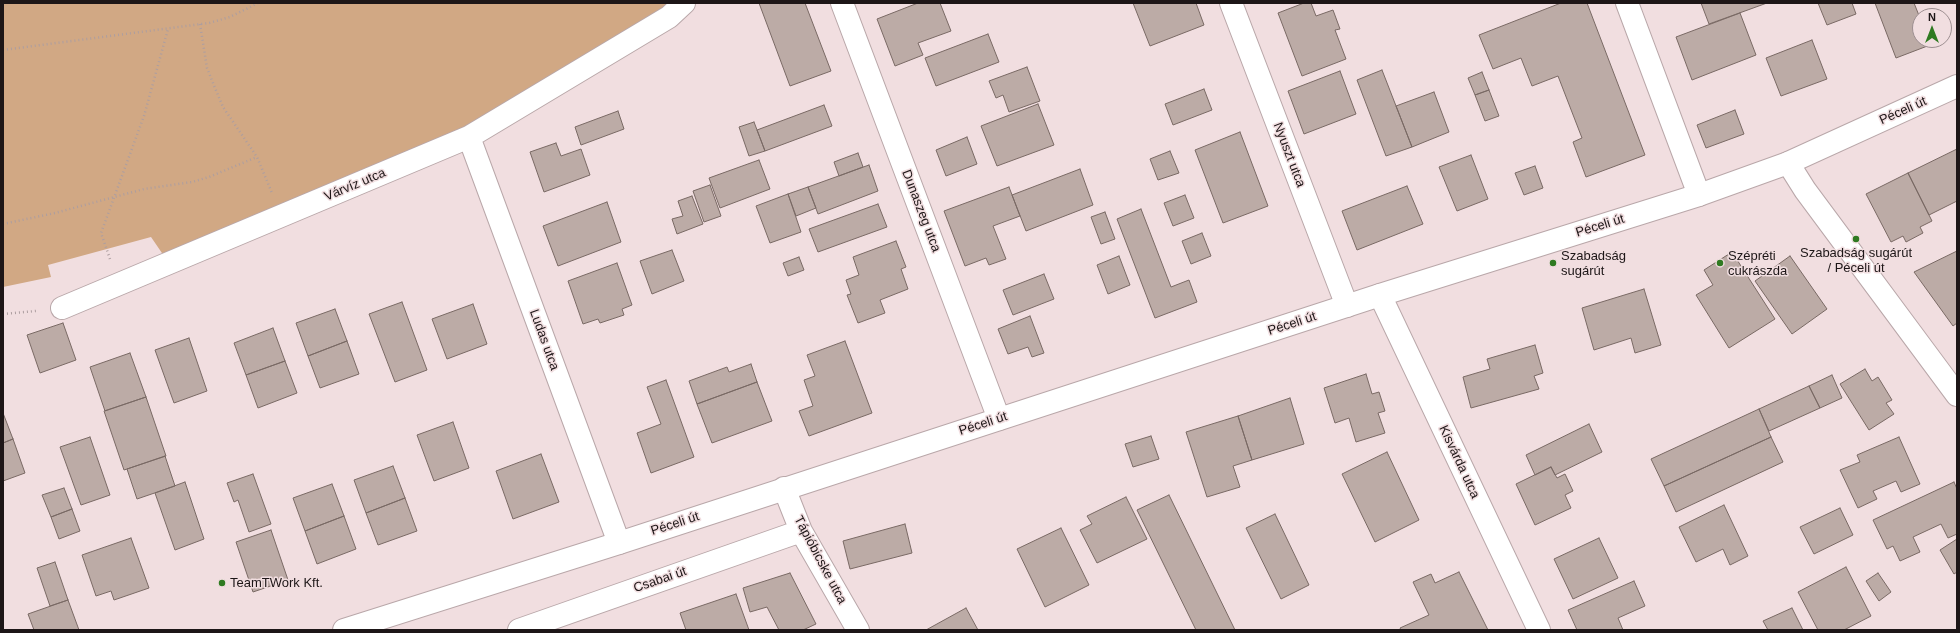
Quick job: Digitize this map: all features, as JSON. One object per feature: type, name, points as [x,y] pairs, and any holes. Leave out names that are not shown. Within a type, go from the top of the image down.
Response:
[{"type":"street","name":"Várvíz utca","points":[[62,308],[469,137],[669,17],[684,3]]},
{"type":"street","name":"Dunaszeg utca","points":[[842,3],[999,419]]},
{"type":"street","name":"Nyuszt utca","points":[[1231,3],[1347,306]]},
{"type":"street","points":[[1627,3],[1699,195]]},
{"type":"street","name":"Péceli út","points":[[619,543],[1380,294],[1699,195],[1788,163],[1957,86]]},
{"type":"street","name":"Ludas utca","points":[[469,137],[619,543]]},
{"type":"street","points":[[1788,163],[1805,190],[1957,395]]},
{"type":"street","name":"Kisvárda utca","points":[[1380,294],[1539,630]]},
{"type":"street","name":"Tápióbicske utca","points":[[784,488],[801,530],[858,630]]},
{"type":"street","name":"Csabai út","points":[[519,630],[562,623],[801,530]]},
{"type":"street","points":[[344,630],[619,543]]},
{"type":"path","points":[[3,50],[200,24],[230,17],[258,3]]},
{"type":"path","points":[[200,24],[207,68],[223,107],[257,157],[281,216]]},
{"type":"path","points":[[118,285],[101,233],[144,116],[168,29]]},
{"type":"path","points":[[3,224],[144,189],[192,182],[209,177],[257,157]]},
{"type":"path","points":[[3,314],[62,308]]},
{"type":"shaded area","points":[[3,3],[668,3],[471,124],[164,256],[151,237],[48,265],[51,277],[3,287]]},
{"type":"building","points":[[759,3],[805,3],[831,71],[790,86]]},
{"type":"building","points":[[918,3],[940,3],[951,31],[918,43],[923,55],[895,66],[877,19]]},
{"type":"building","points":[[1133,3],[1196,3],[1204,25],[1150,46]]},
{"type":"building","points":[[1304,3],[1311,3],[1316,16],[1333,10],[1340,29],[1335,30],[1346,59],[1302,76],[1278,13]]},
{"type":"building","points":[[1561,3],[1587,3],[1645,155],[1586,177],[1573,142],[1582,138],[1558,76],[1532,86],[1521,58],[1493,69],[1479,35]]},
{"type":"building","points":[[1701,3],[1767,3],[1709,24]]},
{"type":"building","points":[[1818,3],[1852,3],[1856,14],[1827,25]]},
{"type":"building","points":[[1875,3],[1914,3],[1916,8],[1912,8],[1912,48],[1922,48],[1896,58]]},
{"type":"building","points":[[1740,13],[1756,55],[1692,80],[1676,37]]},
{"type":"building","points":[[988,34],[999,62],[936,86],[925,58]]},
{"type":"building","points":[[1812,40],[1827,79],[1781,96],[1766,58]]},
{"type":"building","points":[[1027,67],[1040,101],[1009,112],[1003,95],[996,98],[989,81]]},
{"type":"building","points":[[1382,70],[1412,147],[1386,156],[1357,80]]},
{"type":"building","points":[[1340,71],[1356,114],[1304,134],[1288,91]]},
{"type":"building","points":[[1482,72],[1489,90],[1475,95],[1468,78]]},
{"type":"building","points":[[1204,89],[1212,110],[1173,125],[1165,104]]},
{"type":"building","points":[[1489,90],[1499,116],[1485,121],[1475,95]]},
{"type":"building","points":[[1434,92],[1449,132],[1412,147],[1396,106]]},
{"type":"building","points":[[1038,104],[1054,145],[997,166],[981,126]]},
{"type":"building","points":[[824,105],[832,126],[765,151],[757,130]]},
{"type":"building","points":[[1735,110],[1744,134],[1706,148],[1697,125]]},
{"type":"building","points":[[618,111],[624,129],[581,145],[575,127]]},
{"type":"building","points":[[754,122],[765,151],[749,156],[739,127]]},
{"type":"building","points":[[1240,132],[1268,206],[1223,223],[1195,150]]},
{"type":"building","points":[[967,137],[977,164],[946,176],[936,150]]},
{"type":"building","points":[[556,143],[561,156],[581,149],[590,175],[544,192],[530,152]]},
{"type":"building","points":[[1957,149],[1957,201],[1929,215],[1908,173]]},
{"type":"building","points":[[1170,151],[1179,173],[1158,180],[1150,159]]},
{"type":"building","points":[[858,153],[863,167],[839,176],[834,162]]},
{"type":"building","points":[[1471,155],[1488,199],[1457,211],[1439,167]]},
{"type":"building","points":[[759,160],[770,189],[720,208],[709,178]]},
{"type":"building","points":[[869,165],[878,191],[818,214],[808,187]]},
{"type":"building","points":[[1535,166],[1543,188],[1524,195],[1515,173]]},
{"type":"building","points":[[1080,169],[1093,205],[1026,231],[1012,195]]},
{"type":"building","points":[[1908,173],[1932,221],[1920,227],[1923,233],[1906,242],[1903,236],[1891,242],[1866,194]]},
{"type":"building","points":[[710,185],[721,216],[704,222],[693,191]]},
{"type":"building","points":[[1407,186],[1423,224],[1357,250],[1342,211]]},
{"type":"building","points":[[808,187],[816,208],[796,216],[788,194]]},
{"type":"building","points":[[1009,187],[1020,216],[993,226],[1006,259],[989,265],[986,258],[965,266],[944,211]]},
{"type":"building","points":[[788,194],[801,232],[770,243],[756,206]]},
{"type":"building","points":[[1185,195],[1194,218],[1173,226],[1164,203]]},
{"type":"building","points":[[692,196],[703,224],[677,234],[672,219],[683,216],[678,201]]},
{"type":"building","points":[[607,202],[621,242],[558,266],[543,226]]},
{"type":"building","points":[[878,204],[887,227],[818,252],[809,229]]},
{"type":"building","points":[[1141,209],[1171,287],[1189,280],[1197,302],[1155,318],[1117,219]]},
{"type":"building","points":[[1105,212],[1115,239],[1101,244],[1091,217]]},
{"type":"building","points":[[1202,233],[1211,256],[1191,264],[1182,241]]},
{"type":"building","points":[[896,241],[906,267],[901,269],[908,289],[880,300],[885,313],[858,323],[847,295],[851,294],[846,280],[859,275],[853,257]]},
{"type":"building","points":[[672,250],[684,281],[652,294],[640,261]]},
{"type":"building","points":[[1957,251],[1957,323],[1953,326],[1914,272]]},
{"type":"building","points":[[1732,252],[1775,319],[1729,348],[1696,295],[1713,285],[1704,270]]},
{"type":"building","points":[[1119,256],[1130,285],[1108,294],[1097,265]]},
{"type":"building","points":[[1790,256],[1827,309],[1792,334],[1755,281]]},
{"type":"building","points":[[799,257],[804,270],[788,276],[783,263]]},
{"type":"building","points":[[617,263],[632,305],[622,309],[624,315],[600,323],[598,319],[583,324],[568,281]]},
{"type":"building","points":[[1044,274],[1054,299],[1013,315],[1003,290]]},
{"type":"building","points":[[1644,289],[1661,345],[1635,353],[1631,338],[1594,350],[1582,308]]},
{"type":"building","points":[[402,302],[427,370],[395,382],[369,314]]},
{"type":"building","points":[[473,304],[487,344],[447,359],[432,319]]},
{"type":"building","points":[[335,309],[347,341],[308,356],[296,323]]},
{"type":"building","points":[[1030,316],[1044,353],[1032,357],[1028,347],[1008,354],[998,329]]},
{"type":"building","points":[[63,323],[76,360],[40,373],[27,335]]},
{"type":"building","points":[[273,328],[285,361],[246,375],[234,343]]},
{"type":"building","points":[[189,338],[207,391],[174,403],[155,350]]},
{"type":"building","points":[[347,341],[359,374],[320,388],[308,356]]},
{"type":"building","points":[[845,341],[872,413],[809,436],[799,411],[813,406],[804,380],[815,376],[807,355]]},
{"type":"building","points":[[1535,345],[1543,373],[1534,376],[1539,389],[1471,408],[1463,377],[1490,369],[1487,359]]},
{"type":"building","points":[[130,353],[146,397],[105,411],[90,367]]},
{"type":"building","points":[[285,361],[297,393],[258,408],[246,375]]},
{"type":"building","points":[[751,364],[757,382],[697,404],[689,381],[727,367],[729,372]]},
{"type":"building","points":[[1865,369],[1872,381],[1878,377],[1892,400],[1886,403],[1894,414],[1869,430],[1840,384]]},
{"type":"building","points":[[1366,374],[1372,394],[1379,392],[1385,411],[1378,413],[1385,433],[1356,442],[1349,418],[1335,423],[1324,388]]},
{"type":"building","points":[[1832,375],[1842,398],[1820,408],[1809,386]]},
{"type":"building","points":[[666,380],[694,457],[651,473],[637,433],[661,424],[647,387]]},
{"type":"building","points":[[757,382],[772,421],[712,443],[697,404]]},
{"type":"building","points":[[1809,386],[1820,408],[1769,431],[1759,409]]},
{"type":"building","points":[[146,397],[166,456],[124,470],[104,411]]},
{"type":"building","points":[[1290,398],[1304,444],[1252,460],[1238,416]]},
{"type":"building","points":[[1759,409],[1771,437],[1664,486],[1651,459]]},
{"type":"building","points":[[3,413],[13,439],[3,443]]},
{"type":"building","points":[[1238,416],[1252,460],[1233,466],[1240,487],[1207,497],[1186,432]]},
{"type":"building","points":[[453,422],[469,468],[434,481],[417,435]]},
{"type":"building","points":[[1589,424],[1602,452],[1555,475],[1551,467],[1535,475],[1526,455]]},
{"type":"building","points":[[1151,436],[1159,459],[1133,467],[1125,444]]},
{"type":"building","points":[[90,437],[110,495],[81,505],[60,447]]},
{"type":"building","points":[[1771,437],[1783,462],[1676,512],[1664,486]]},
{"type":"building","points":[[1899,437],[1920,484],[1901,492],[1896,481],[1873,491],[1877,499],[1858,508],[1840,470],[1860,462],[1857,455]]},
{"type":"building","points":[[13,439],[25,473],[3,481],[3,443]]},
{"type":"building","points":[[1387,452],[1419,520],[1375,542],[1342,474]]},
{"type":"building","points":[[541,454],[559,502],[513,519],[496,471]]},
{"type":"building","points":[[165,456],[175,486],[137,499],[127,469]]},
{"type":"building","points":[[393,466],[405,498],[366,513],[354,480]]},
{"type":"building","points":[[1551,467],[1557,478],[1565,474],[1573,491],[1565,495],[1571,508],[1535,525],[1516,484]]},
{"type":"building","points":[[253,474],[271,524],[249,532],[238,500],[234,502],[227,483]]},
{"type":"building","points":[[185,482],[204,539],[175,550],[155,493]]},
{"type":"building","points":[[1954,482],[1957,489],[1957,534],[1948,538],[1941,524],[1913,537],[1920,552],[1900,561],[1893,546],[1887,549],[1873,520]]},
{"type":"building","points":[[332,484],[344,516],[305,531],[293,498]]},
{"type":"building","points":[[64,488],[72,509],[51,517],[42,495]]},
{"type":"building","points":[[1169,495],[1235,630],[1196,630],[1137,510]]},
{"type":"building","points":[[1126,497],[1147,539],[1097,563],[1080,530],[1092,524],[1087,516]]},
{"type":"building","points":[[405,498],[417,531],[378,545],[366,513]]},
{"type":"building","points":[[1724,505],[1748,556],[1730,565],[1723,549],[1696,562],[1679,527]]},
{"type":"building","points":[[1840,508],[1853,535],[1814,554],[1800,527]]},
{"type":"building","points":[[72,509],[80,531],[59,539],[51,517]]},
{"type":"building","points":[[1275,514],[1309,585],[1281,599],[1246,528]]},
{"type":"building","points":[[344,516],[356,549],[317,564],[305,531]]},
{"type":"building","points":[[905,524],[912,553],[850,569],[843,541]]},
{"type":"building","points":[[1061,528],[1089,585],[1045,607],[1017,549]]},
{"type":"building","points":[[271,530],[288,580],[253,592],[236,542]]},
{"type":"building","points":[[131,538],[149,588],[114,600],[111,591],[96,596],[82,555]]},
{"type":"building","points":[[1599,538],[1618,578],[1573,599],[1554,559]]},
{"type":"building","points":[[1957,539],[1957,572],[1954,574],[1940,550]]},
{"type":"building","points":[[55,562],[68,600],[50,606],[37,568]]},
{"type":"building","points":[[1846,567],[1871,616],[1844,630],[1818,630],[1798,592]]},
{"type":"building","points":[[1459,572],[1488,630],[1401,630],[1400,628],[1429,615],[1413,582],[1431,574],[1435,583]]},
{"type":"building","points":[[790,573],[816,624],[803,630],[779,630],[767,607],[750,612],[743,588]]},
{"type":"building","points":[[1878,573],[1891,592],[1879,601],[1866,581]]},
{"type":"building","points":[[1634,581],[1645,606],[1618,618],[1623,630],[1577,630],[1568,610]]},
{"type":"building","points":[[736,594],[749,630],[686,630],[680,613]]},
{"type":"building","points":[[68,600],[79,630],[34,630],[28,614]]},
{"type":"building","points":[[966,608],[978,630],[926,630]]},
{"type":"building","points":[[1792,608],[1803,630],[1768,630],[1763,621]]},
{"type":"place","name":"Szabadság sugárút / Péceli út","points":[[1856,239]]},
{"type":"place","name":"Szabadság sugárút","points":[[1553,263]]},
{"type":"place","name":"Szépréti cukrászda","points":[[1720,263]]},
{"type":"place","name":"TeamTWork Kft.","points":[[222,583]]}]
